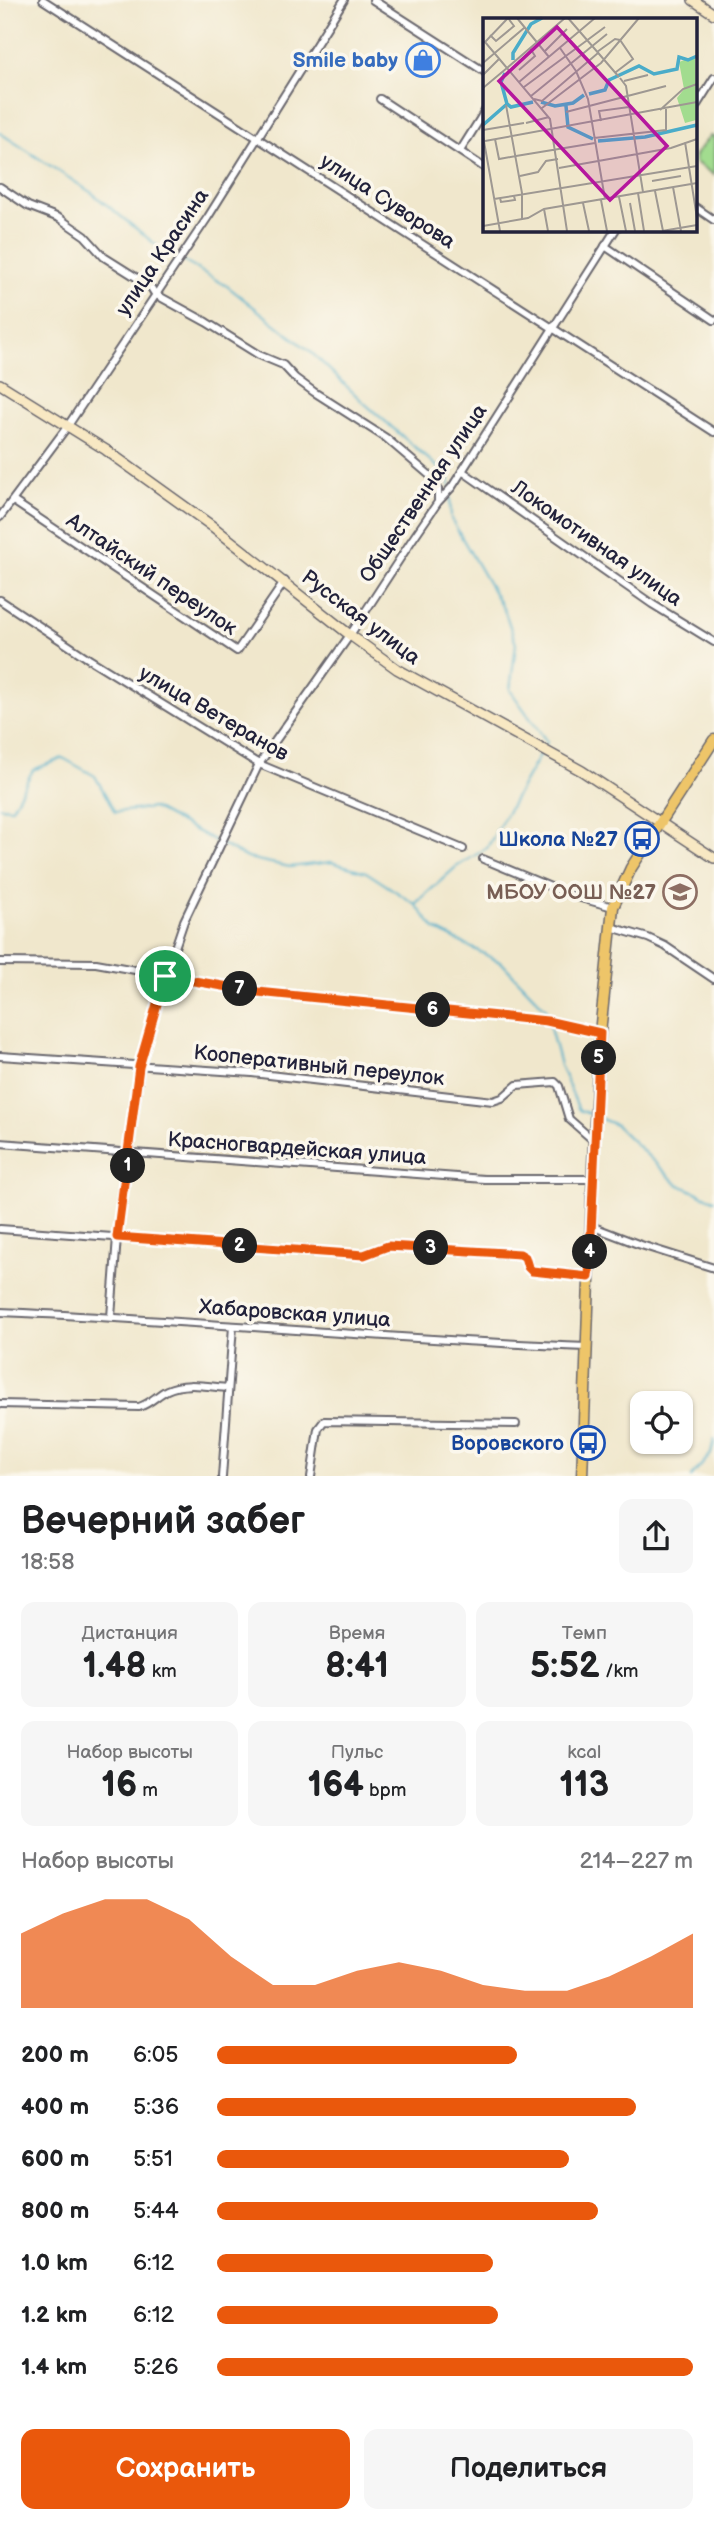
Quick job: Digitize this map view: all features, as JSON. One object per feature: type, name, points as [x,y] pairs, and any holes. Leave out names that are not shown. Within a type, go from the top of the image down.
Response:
[{"type":"main road","points":[[582,1476],[594,1141],[600,1033],[613,907],[631,868],[714,740]]},
{"type":"street","name":"улица Суворова","points":[[43,0],[714,432]]},
{"type":"street","name":"улица Красина","points":[[0,517],[67,427],[208,217],[344,0]]},
{"type":"street","points":[[373,0],[483,71]]},
{"type":"street","points":[[693,0],[714,14]]},
{"type":"street","points":[[696,106],[714,78]]},
{"type":"street","points":[[380,99],[483,166]]},
{"type":"street","points":[[460,151],[483,114]]},
{"type":"street","points":[[0,187],[28,206],[60,218],[85,236],[104,257],[150,286],[155,294],[259,355],[283,365],[314,393],[386,438],[434,479],[438,489],[438,502]]},
{"type":"street","points":[[696,209],[714,220]]},
{"type":"street","name":"Общественная улица","points":[[111,1317],[117,1237],[130,1154],[139,1067],[184,921],[259,764],[438,502],[452,487],[615,231]]},
{"type":"street","points":[[605,246],[714,320]]},
{"type":"street","name":"Русская улица","points":[[0,384],[106,450],[285,581],[349,635],[407,675],[543,748],[714,858]]},
{"type":"street","name":"Локомотивная улица","points":[[462,471],[652,604],[714,642]]},
{"type":"street","name":"Алтайский переулок","points":[[13,501],[237,651],[285,581]]},
{"type":"street","name":"улица Ветеранов","points":[[0,600],[89,659],[259,764],[463,849]]},
{"type":"street","points":[[483,859],[570,895],[613,907]]},
{"type":"street","points":[[611,927],[665,946],[714,979]]},
{"type":"street","points":[[0,962],[96,963],[258,992],[547,1021],[600,1033]]},
{"type":"street","name":"Кооперативный переулок","points":[[0,1056],[252,1073],[493,1101],[502,1098],[517,1085],[555,1082],[559,1086],[569,1119],[594,1141]]},
{"type":"street","name":"Красногвардейская улица","points":[[0,1143],[484,1179],[593,1179]]},
{"type":"street","points":[[591,1226],[714,1268]]},
{"type":"street","points":[[0,1229],[364,1255],[388,1246],[520,1254],[525,1257],[532,1271],[589,1277]]},
{"type":"street","name":"Хабаровская улица","points":[[0,1312],[587,1347]]},
{"type":"street","points":[[222,1476],[233,1326]]},
{"type":"street","points":[[0,1404],[139,1407],[179,1386],[228,1388]]},
{"type":"street","points":[[311,1476],[321,1423],[516,1424]]},
{"type":"green space","points":[[710,136],[714,137],[714,175],[696,163],[696,154]]},
{"type":"waterway","points":[[0,133],[92,193],[160,248],[227,286],[311,352],[363,402],[449,477],[450,486]]},
{"type":"waterway","points":[[450,495],[451,519],[505,612],[516,644],[510,690],[547,742],[544,747]]},
{"type":"waterway","points":[[415,904],[456,867],[487,848],[541,752]]},
{"type":"waterway","points":[[0,807],[12,808],[33,770],[63,758],[95,776],[115,812],[153,808],[247,858],[290,867],[331,862],[366,872],[415,904],[435,929],[502,963],[546,1009],[548,1019]]},
{"type":"waterway","points":[[549,1024],[560,1065],[579,1110],[590,1114]]},
{"type":"waterway","points":[[599,1118],[616,1125],[677,1184],[714,1200]]},
{"type":"waterway","points":[[692,1476],[711,1454],[714,1439]]},
{"type":"place","name":"Smile baby","points":[[423,60]]},
{"type":"place","name":"Школа №27","points":[[642,839]]},
{"type":"place","name":"МБОУ ООШ №27","points":[[680,892]]},
{"type":"place","name":"Воровского","points":[[588,1443]]},
{"type":"route","points":[[165,976],[258,992],[547,1021],[600,1033],[589,1277],[529,1270],[525,1257],[520,1254],[388,1246],[364,1255],[117,1237],[130,1154],[139,1067],[165,976]]}]
